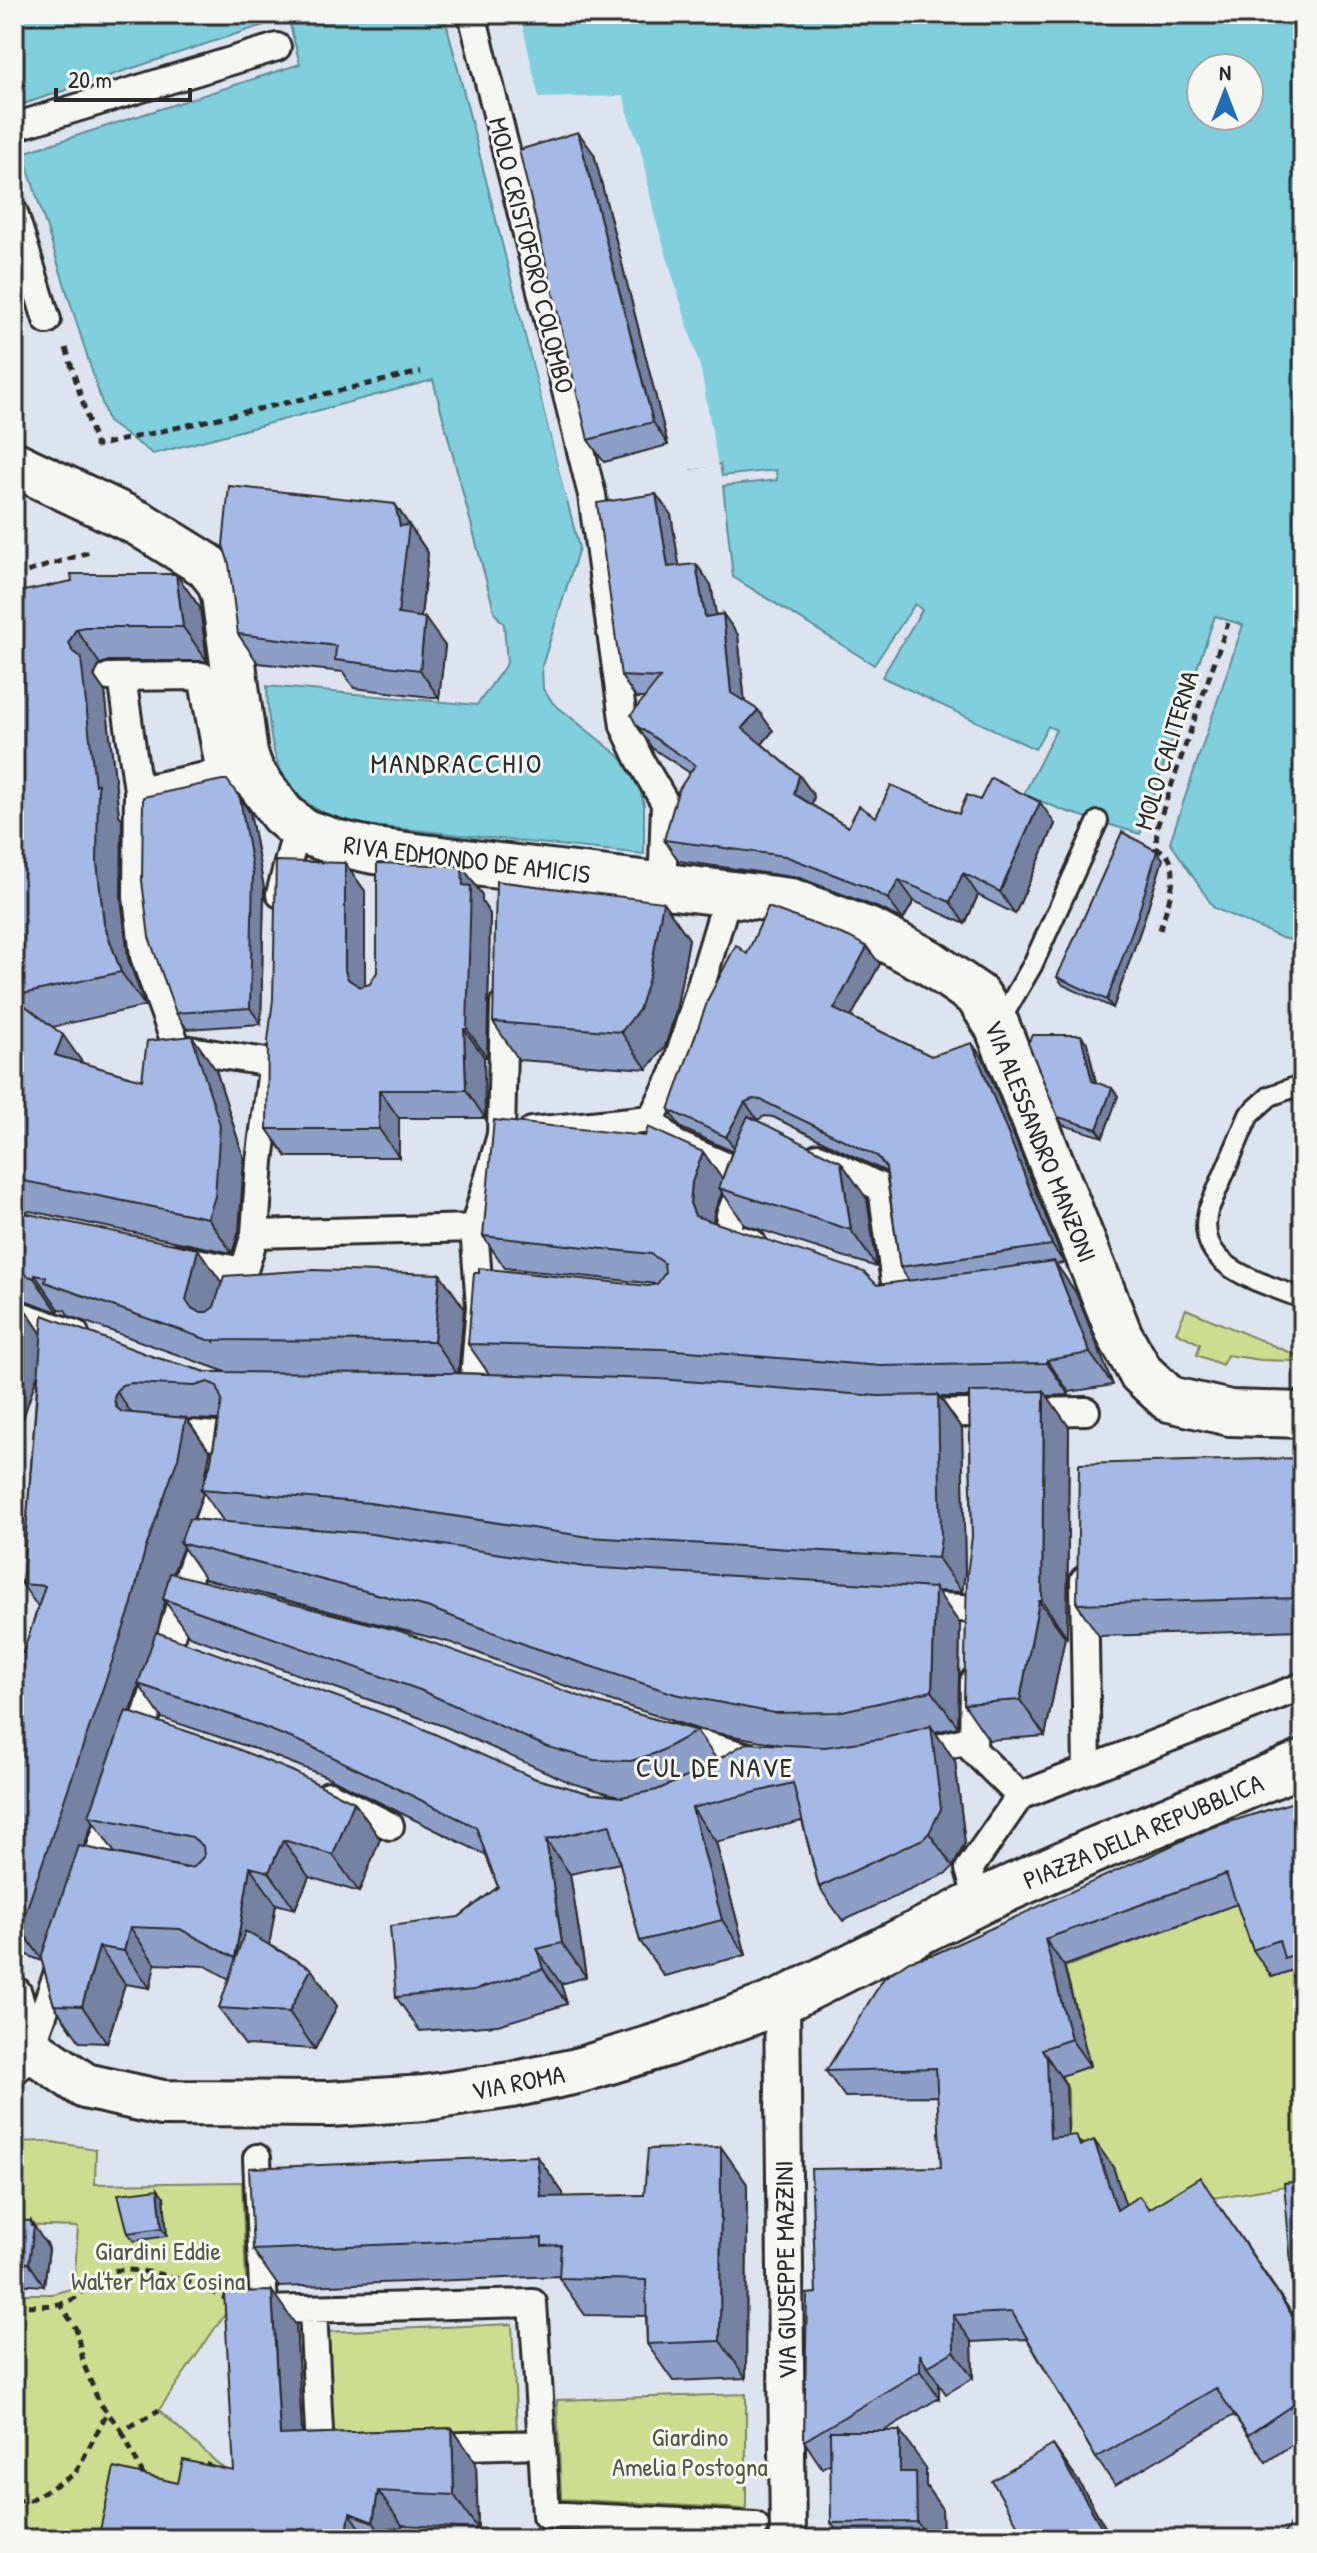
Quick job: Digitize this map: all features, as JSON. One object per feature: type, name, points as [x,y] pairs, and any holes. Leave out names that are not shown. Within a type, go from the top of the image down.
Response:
[{"type":"main road","name":"RIVA EDMONDO DE AMICIS","points":[[14,464],[140,524],[206,565],[219,581],[245,754],[252,773],[282,814],[302,831],[374,851],[646,871]]},
{"type":"main road","name":"VIA ALESSANDRO MANZONI","points":[[646,871],[729,892],[791,901],[872,932],[929,962],[978,996],[997,1026],[1120,1336],[1141,1373],[1169,1399],[1230,1413],[1303,1415]]},
{"type":"main road","name":"PIAZZA DELLA REPUBBLICA","points":[[978,1892],[1120,1840],[1303,1763]]},
{"type":"main road","name":"VIA ROMA","points":[[19,2051],[85,2086],[162,2103],[330,2104],[425,2098],[511,2085],[577,2071],[665,2044],[782,2001],[978,1892]]},
{"type":"street","name":"MOLO CRISTOFORO COLOMBO","points":[[472,14],[592,495],[624,726],[665,803],[646,871]]},
{"type":"street","points":[[14,127],[277,47]]},
{"type":"street","points":[[14,213],[47,320]]},
{"type":"street","points":[[220,773],[202,676],[115,677],[139,802],[137,897],[144,956],[177,1048],[274,1051],[260,1161],[255,1234],[226,1331]]},
{"type":"street","points":[[139,802],[220,773],[246,785]]},
{"type":"street","points":[[279,918],[280,887],[292,848]]},
{"type":"street","points":[[651,1119],[674,1074],[729,892]]},
{"type":"street","points":[[473,1391],[480,1306],[487,1276],[474,1228],[501,1135],[505,983]]},
{"type":"street","points":[[501,1135],[651,1119]]},
{"type":"street","points":[[651,1119],[675,1144],[746,1175]]},
{"type":"street","points":[[792,1145],[882,1188],[907,1301],[868,1281]]},
{"type":"street","points":[[760,1147],[730,1215],[728,1236],[771,1249]]},
{"type":"street","points":[[255,1234],[474,1228]]},
{"type":"street","points":[[147,1252],[242,1271]]},
{"type":"street","points":[[14,1313],[105,1345]]},
{"type":"street","points":[[444,1391],[503,1392]]},
{"type":"street","points":[[898,1410],[978,1414],[1086,1411]]},
{"type":"street","points":[[978,1414],[979,1444]]},
{"type":"street","points":[[83,1900],[142,1728],[181,1650],[197,1594],[202,1538],[218,1497],[229,1435],[154,1433]]},
{"type":"street","points":[[202,1538],[231,1541]]},
{"type":"street","points":[[1084,1557],[1087,1770]]},
{"type":"street","points":[[884,1604],[978,1597],[972,1745],[1020,1796]]},
{"type":"street","points":[[978,1892],[969,1869],[1020,1796],[1303,1686]]},
{"type":"street","points":[[142,1728],[171,1737]]},
{"type":"street","points":[[652,1730],[766,1761],[792,1763]]},
{"type":"street","points":[[886,1759],[972,1745]]},
{"type":"street","points":[[741,1776],[766,1761]]},
{"type":"street","points":[[310,1787],[390,1826]]},
{"type":"street","points":[[94,1865],[122,1870]]},
{"type":"street","points":[[19,2051],[69,1941]]},
{"type":"street","points":[[14,1994],[19,2051]]},
{"type":"street","name":"VIA GIUSEPPE MAZZINI","points":[[782,2001],[788,2539]]},
{"type":"street","points":[[257,2158],[264,2310],[533,2303],[546,2515],[755,2526]]},
{"type":"street","points":[[313,2310],[320,2451],[367,2449]]},
{"type":"street","points":[[399,2448],[542,2444]]},
{"type":"lane","points":[[997,1026],[1032,966],[1098,821]]},
{"type":"lane","points":[[1303,1084],[1270,1096],[1249,1115],[1205,1224],[1205,1237],[1214,1253],[1227,1266],[1303,1299]]},
{"type":"path","points":[[64,343],[96,446],[421,372]]},
{"type":"path","points":[[14,576],[105,547]]},
{"type":"path","name":"MOLO CALITERNA","points":[[1160,930],[1174,874],[1173,863],[1165,851],[1156,848],[1157,827],[1228,623]]},
{"type":"path","points":[[14,2305],[38,2306],[74,2299],[99,2274],[119,2269],[203,2287],[233,2303]]},
{"type":"path","points":[[59,2302],[76,2329],[84,2365],[99,2402],[122,2431],[142,2477],[154,2483]]},
{"type":"path","points":[[122,2431],[159,2410]]},
{"type":"path","points":[[14,2501],[30,2500],[75,2474],[107,2413]]},
{"type":"path","points":[[195,2479],[205,2471],[211,2458]]},
{"type":"green space","points":[[1186,1309],[1296,1355],[1296,1361],[1227,1355],[1222,1365],[1197,1355],[1200,1344],[1176,1332]]},
{"type":"green space","points":[[1232,1854],[1273,1977],[1298,1967],[1303,1984],[1303,2183],[1141,2210],[1126,2208],[1069,2164],[1068,2089],[1061,2076],[1090,2065],[1065,1967],[1218,1911]]},
{"type":"green space","name":"Giardini Eddie Walter Max Cosina","points":[[46,2141],[96,2149],[95,2184],[242,2182],[246,2283],[159,2410],[258,2500],[115,2539],[14,2539],[14,2294],[53,2294],[74,2288],[78,2227],[14,2225],[14,2142]]},
{"type":"green space","points":[[512,2324],[517,2433],[330,2441],[325,2332]]},
{"type":"green space","name":"Giardino Amelia Postogna","points":[[746,2394],[746,2509],[561,2499],[557,2400]]},
{"type":"water","points":[[14,14],[444,14],[579,548],[542,666],[543,689],[553,703],[618,755],[637,776],[644,805],[644,854],[355,824],[329,815],[293,790],[282,774],[275,755],[267,686],[477,705],[507,663],[504,624],[495,614],[433,380],[153,454],[108,422],[23,153],[300,64],[288,17],[14,107]]},
{"type":"water","points":[[492,14],[1303,14],[1303,943],[1282,938],[1214,908],[1170,842],[1243,625],[1215,616],[1140,834],[1062,810],[1024,794],[1056,730],[1048,726],[1035,749],[882,677],[922,610],[915,604],[874,665],[733,577],[723,486],[777,480],[776,470],[722,476],[720,464],[691,469],[603,125],[523,138]]},
{"type":"pier","points":[[447,14],[571,501],[567,502]]},
{"type":"pier","points":[[488,14],[520,14],[539,98],[624,96],[640,146],[654,214],[701,370],[718,466],[688,470],[600,129],[520,140]]},
{"type":"building","points":[[578,132],[653,422],[588,440],[519,150]]},
{"type":"building","points":[[229,486],[395,504],[400,526],[409,525],[398,614],[425,618],[420,670],[335,660],[336,646],[238,634],[229,564],[223,545]]},
{"type":"building","points":[[656,494],[668,567],[696,564],[705,617],[723,614],[731,693],[758,710],[742,728],[799,775],[794,794],[848,827],[859,806],[876,817],[891,785],[959,814],[967,795],[980,800],[991,778],[1040,802],[1000,892],[963,873],[950,902],[899,880],[888,899],[866,887],[785,856],[664,840],[678,791],[695,765],[637,726],[631,715],[660,678],[621,676],[597,503]]},
{"type":"building","points":[[71,574],[176,574],[183,627],[85,627],[76,629],[69,642],[72,651],[81,658],[95,785],[98,784],[97,863],[104,924],[121,972],[14,996],[14,669],[22,661],[23,653],[14,643],[14,593],[72,581]]},
{"type":"building","points":[[227,780],[240,798],[253,873],[250,1008],[176,1013],[149,937],[142,881],[143,797]]},
{"type":"building","points":[[1122,832],[1157,851],[1107,1000],[1057,977]]},
{"type":"building","points":[[276,861],[345,863],[345,971],[348,979],[360,987],[370,984],[377,972],[377,863],[462,866],[463,885],[471,886],[467,1029],[464,1029],[466,1090],[379,1090],[379,1129],[267,1129]]},
{"type":"building","points":[[496,881],[663,902],[650,974],[639,1010],[621,1032],[493,1022]]},
{"type":"building","points":[[768,907],[849,937],[867,947],[834,1009],[931,1056],[972,1043],[1052,1245],[900,1267],[886,1168],[877,1156],[761,1100],[745,1102],[726,1137],[669,1110],[709,997],[736,945],[747,954]]},
{"type":"building","points":[[14,997],[63,1035],[55,1055],[142,1080],[147,1041],[192,1036],[220,1125],[215,1196],[208,1218],[14,1179]]},
{"type":"building","points":[[1032,1035],[1081,1035],[1092,1081],[1112,1088],[1097,1129],[1058,1117],[1028,1043]]},
{"type":"building","points":[[748,1116],[841,1162],[851,1230],[719,1188]]},
{"type":"building","points":[[494,1120],[645,1136],[648,1127],[703,1152],[692,1182],[690,1203],[695,1216],[864,1272],[877,1285],[1054,1261],[1090,1353],[1047,1360],[1047,1363],[881,1366],[662,1349],[468,1344],[474,1273],[479,1273],[479,1268],[648,1286],[657,1284],[665,1273],[664,1263],[651,1254],[483,1236]]},
{"type":"building","points":[[14,1211],[198,1249],[186,1300],[191,1308],[199,1312],[207,1312],[214,1307],[224,1276],[314,1270],[440,1274],[434,1341],[208,1340],[45,1282],[46,1277],[35,1275],[34,1278],[14,1271]]},
{"type":"building","points":[[14,1304],[24,1308],[14,1339]]},
{"type":"building","points":[[43,1315],[154,1357],[206,1372],[449,1373],[659,1379],[878,1396],[938,1395],[941,1538],[938,1558],[589,1537],[370,1503],[201,1489],[210,1466],[222,1401],[217,1386],[208,1382],[195,1386],[122,1385],[114,1399],[116,1407],[122,1412],[186,1418],[178,1458],[145,1550],[131,1607],[20,1928],[14,1925],[14,1653],[23,1653],[45,1586],[22,1584]]},
{"type":"building","points":[[1044,1391],[1042,1601],[1039,1601],[1020,1700],[964,1704],[967,1574],[972,1537],[969,1392]]},
{"type":"building","points":[[1303,1458],[1302,1598],[1077,1604],[1079,1464]]},
{"type":"building","points":[[189,1519],[365,1533],[585,1567],[935,1588],[932,1691],[838,1712],[774,1713],[675,1694],[529,1646],[427,1607],[180,1543]]},
{"type":"building","points":[[170,1573],[400,1631],[598,1703],[697,1731],[659,1752],[631,1761],[594,1760],[545,1746],[420,1690],[163,1599]]},
{"type":"building","points":[[156,1632],[410,1723],[536,1779],[592,1794],[622,1797],[657,1790],[691,1775],[746,1743],[825,1747],[881,1739],[931,1726],[941,1809],[923,1839],[819,1887],[793,1783],[692,1808],[722,1920],[640,1941],[610,1825],[546,1840],[562,1943],[537,1949],[543,1969],[474,1990],[396,1997],[390,1926],[459,1917],[498,1887],[476,1827],[306,1744],[138,1684]]},
{"type":"building","points":[[126,1711],[225,1744],[292,1771],[354,1802],[333,1855],[283,1840],[269,1872],[250,1867],[235,1958],[180,1929],[130,1927],[124,1951],[99,1947],[82,2006],[54,2005],[41,1958],[79,1846],[186,1868],[194,1867],[204,1856],[203,1846],[192,1837],[89,1816]]},
{"type":"building","points":[[1303,1799],[1303,1952],[1284,1958],[1279,1940],[1253,1950],[1226,1874],[1045,1939],[1071,2039],[1042,2049],[1047,2058],[1050,2138],[1076,2135],[1080,2146],[1094,2140],[1117,2210],[1139,2196],[1149,2209],[1200,2177],[1296,2321],[1284,2183],[1303,2181],[1303,2398],[1248,2435],[1216,2388],[1096,2458],[1012,2312],[953,2315],[954,2351],[927,2367],[920,2354],[920,2371],[804,2441],[807,2294],[816,2293],[811,2169],[941,2167],[936,2068],[826,2071],[884,1978],[909,1961],[935,1954],[1210,1828]]},
{"type":"building","points":[[245,1931],[311,1969],[289,2012],[219,2008]]},
{"type":"building","points":[[721,2147],[720,2341],[647,2344],[646,2280],[559,2278],[561,2245],[542,2246],[542,2238],[253,2250],[249,2168],[537,2156],[541,2197],[644,2195],[648,2149]]},
{"type":"building","points":[[158,2189],[162,2228],[128,2233],[118,2194]]},
{"type":"building","points":[[14,2220],[31,2221],[31,2226],[34,2226],[29,2263],[14,2262]]},
{"type":"building","points":[[272,2291],[280,2435],[452,2428],[454,2495],[378,2491],[373,2522],[350,2513],[346,2539],[204,2539],[169,2530],[167,2539],[98,2539],[114,2468],[178,2483],[183,2460],[234,2471],[224,2292]]},
{"type":"building","points":[[830,2431],[900,2431],[900,2472],[916,2472],[917,2522],[831,2523]]},
{"type":"building","points":[[1053,2445],[1105,2533],[1095,2539],[977,2539],[1022,2532],[992,2481]]},
{"type":"building","points":[[1303,2505],[1303,2539],[1280,2539]]},
{"type":"building","points":[[593,2535],[658,2538],[593,2539]]},
{"type":"district","name":"MANDRACCHIO","points":[[457,763]]},
{"type":"district","name":"CUL DE NAVE","points":[[715,1767]]}]
